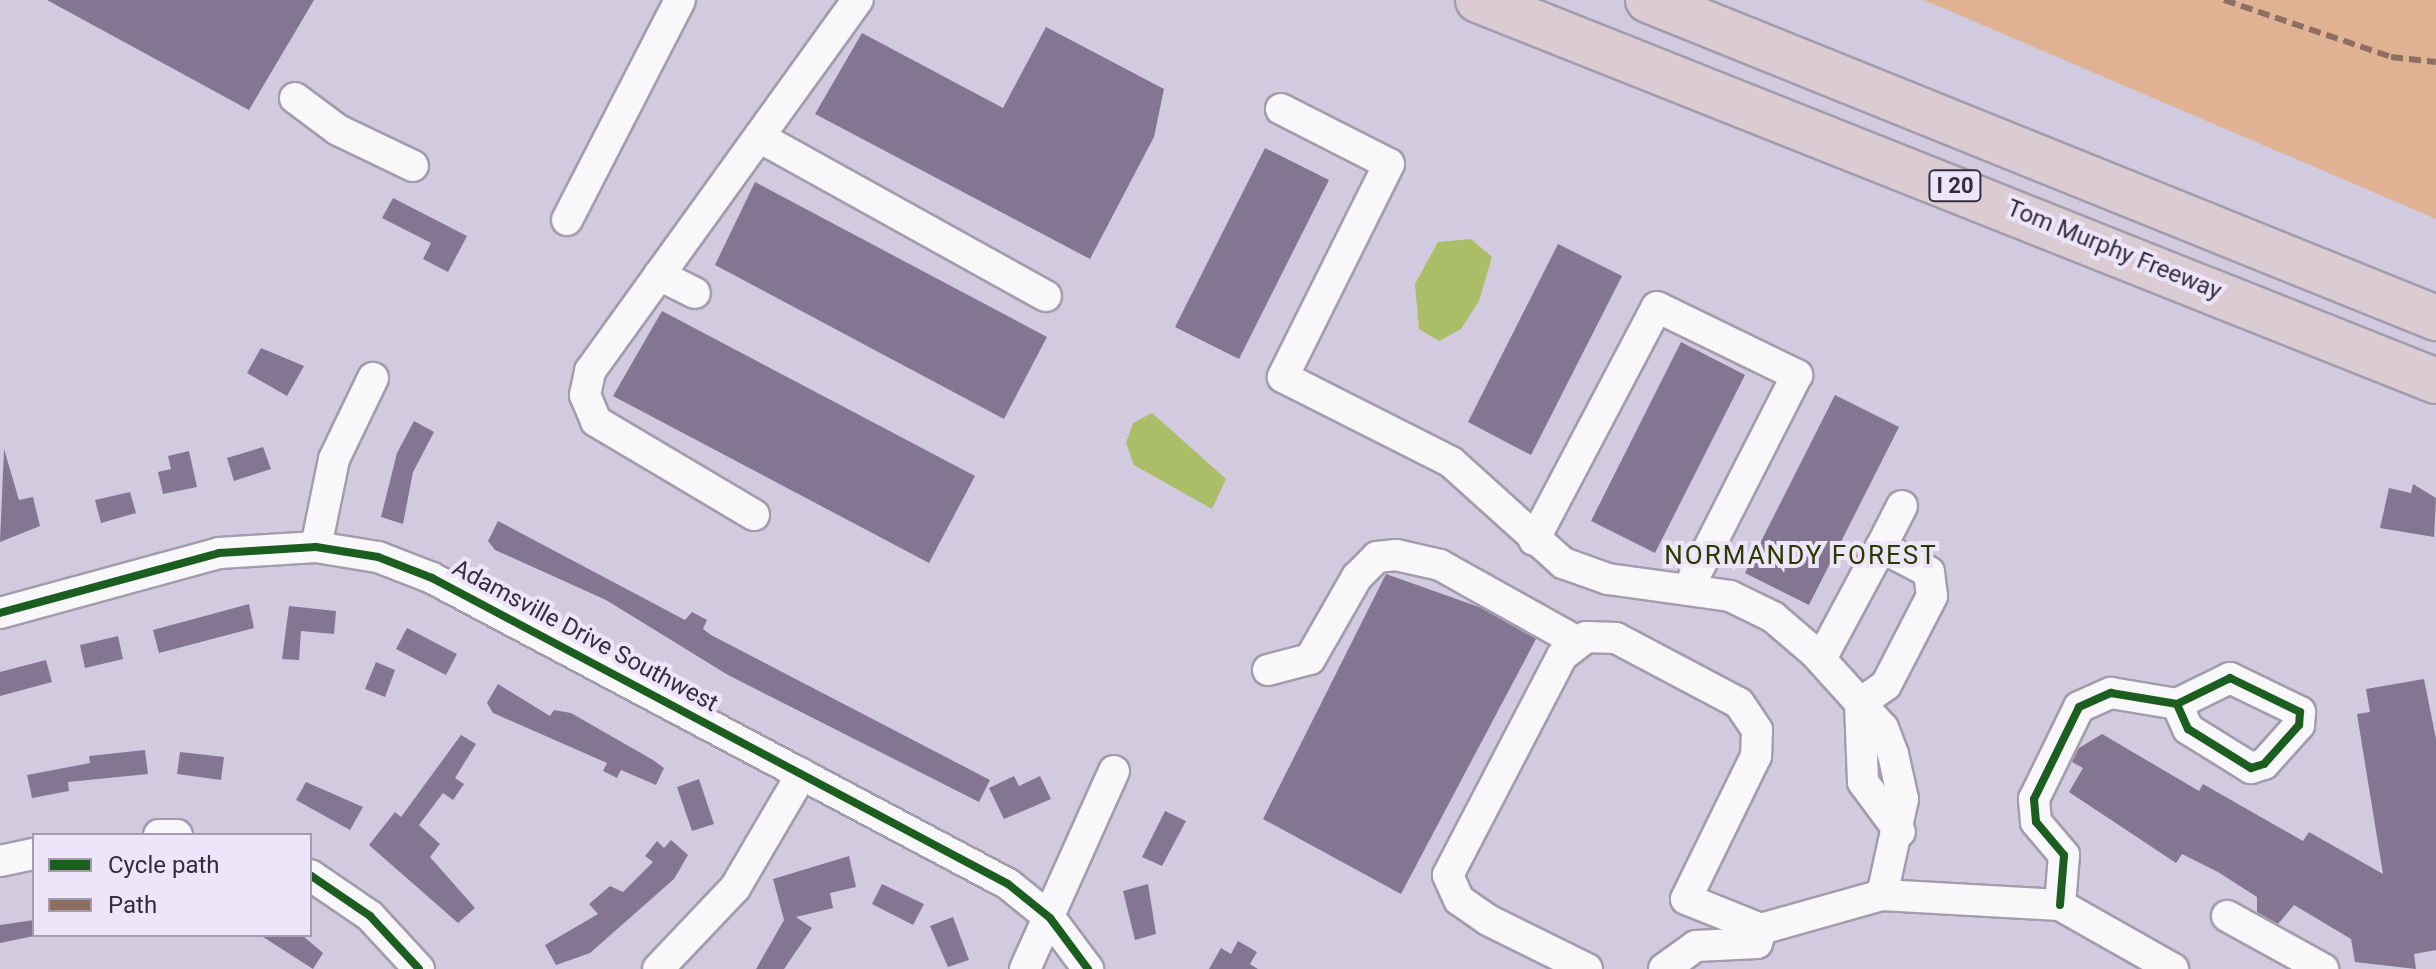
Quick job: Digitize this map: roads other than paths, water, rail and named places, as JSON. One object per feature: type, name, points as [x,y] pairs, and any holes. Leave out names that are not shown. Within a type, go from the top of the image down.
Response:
[{"type":"highway","name":"Tom Murphy Freeway","points":[[1478,0],[2432,380]]},
{"type":"highway","name":"I 20","points":[[1648,0],[2430,316]]},
{"type":"street","points":[[567,220],[680,0]]},
{"type":"street","points":[[754,515],[596,421],[585,395],[590,371],[858,0]]},
{"type":"street","points":[[295,98],[338,130],[413,166]]},
{"type":"street","points":[[1281,109],[1389,164],[1283,377],[1451,462],[1563,563],[1608,579],[1730,596],[1773,617],[1821,659],[1860,703],[1893,754],[1903,799],[1900,832],[1882,895]]},
{"type":"street","points":[[759,137],[1046,296]]},
{"type":"street","points":[[659,275],[695,293]]},
{"type":"street","points":[[1534,540],[1657,307],[1797,375],[1688,589]]},
{"type":"street","points":[[316,547],[334,459],[373,378]]},
{"type":"street","points":[[1821,659],[1902,506]]},
{"type":"street","name":"Adamsville Drive Southwest","points":[[0,613],[219,553],[316,547],[378,557],[432,578],[1008,884],[1050,918],[1088,969]]},
{"type":"street","points":[[1860,703],[1886,685],[1932,596],[1929,572],[1881,547]]},
{"type":"street","points":[[1268,670],[1310,659],[1357,577],[1377,557],[1396,555],[1440,565],[1576,641],[1616,638],[1739,703],[1757,730],[1756,756],[1686,899],[1761,929],[1882,895],[2060,905],[2173,969]]},
{"type":"street","points":[[1576,641],[1448,875],[1459,900],[1488,920],[1587,969]]},
{"type":"street","points":[[2060,905],[2073,855],[2036,822],[2034,799],[2079,707],[2111,693],[2177,704],[2225,666],[2300,712],[2294,733],[2264,764],[2251,768],[2212,749],[2177,716],[2177,704]]},
{"type":"street","points":[[1860,703],[1859,753],[1863,782],[1900,832]]},
{"type":"street","points":[[1859,753],[1893,754]]},
{"type":"street","points":[[1025,969],[1114,771]]},
{"type":"street","points":[[658,969],[735,888],[802,774]]},
{"type":"street","points":[[0,861],[32,854]]},
{"type":"street","points":[[312,876],[370,916],[419,969]]},
{"type":"street","points":[[2227,916],[2323,969]]},
{"type":"street","points":[[1664,960],[1696,946],[1757,943],[1761,929]]},
{"type":"district","name":"NORMANDY FOREST","points":[[1801,556]]}]
